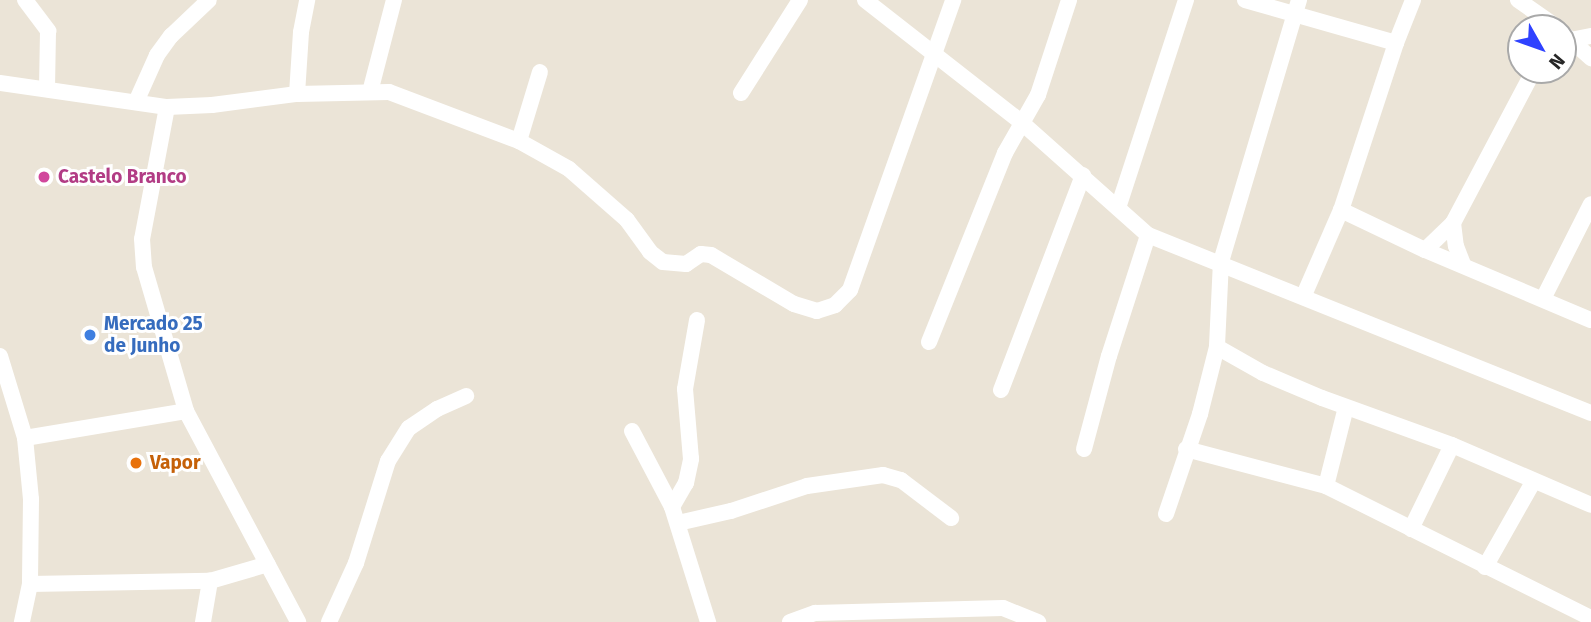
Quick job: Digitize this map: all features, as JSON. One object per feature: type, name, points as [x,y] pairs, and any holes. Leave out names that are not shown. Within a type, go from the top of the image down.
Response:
[{"type":"street","points":[[25,0],[48,31],[47,89]]},
{"type":"street","points":[[136,102],[157,55],[171,36],[209,0]]},
{"type":"street","points":[[297,94],[307,0]]},
{"type":"street","points":[[370,92],[394,0]]},
{"type":"street","points":[[741,93],[800,0]]},
{"type":"street","points":[[865,0],[1021,122],[1148,234],[1221,261],[1591,413]]},
{"type":"street","points":[[0,83],[167,107],[212,105],[297,94],[389,92],[519,141],[569,169],[627,220],[650,252],[663,262],[686,264],[701,254],[711,254],[794,304],[817,311],[835,305],[850,290],[953,0]]},
{"type":"street","points":[[929,342],[1021,122],[1038,95],[1069,0]]},
{"type":"street","points":[[1118,208],[1186,0]]},
{"type":"street","points":[[1245,0],[1296,8],[1396,43]]},
{"type":"street","points":[[1304,295],[1340,210],[1413,0]]},
{"type":"street","points":[[1518,0],[1536,14]]},
{"type":"street","points":[[1166,514],[1200,414],[1217,347],[1221,261],[1296,8]]},
{"type":"street","points":[[1577,47],[1591,58]]},
{"type":"street","points":[[519,141],[540,72]]},
{"type":"street","points":[[1425,250],[1453,223],[1527,84]]},
{"type":"street","points":[[167,107],[142,239],[144,268],[186,411],[298,622]]},
{"type":"street","points":[[1001,390],[1083,175]]},
{"type":"street","points":[[1543,299],[1591,204]]},
{"type":"street","points":[[1340,210],[1425,250],[1591,320]]},
{"type":"street","points":[[1453,223],[1455,246],[1463,264]]},
{"type":"street","points":[[1084,449],[1109,355],[1148,234]]},
{"type":"street","points":[[672,507],[686,483],[691,459],[685,389],[698,320]]},
{"type":"street","points":[[1217,347],[1263,373],[1346,407],[1452,445],[1591,505]]},
{"type":"street","points":[[0,356],[25,438],[30,499],[30,584],[22,622]]},
{"type":"street","points":[[329,622],[356,563],[388,461],[409,428],[437,409],[466,396]]},
{"type":"street","points":[[1326,486],[1346,407]]},
{"type":"street","points":[[25,438],[186,411]]},
{"type":"street","points":[[632,431],[672,507],[708,622]]},
{"type":"street","points":[[1411,529],[1452,445]]},
{"type":"street","points":[[1186,449],[1326,486],[1591,618]]},
{"type":"street","points":[[678,523],[731,511],[807,486],[883,475],[901,480],[951,518]]},
{"type":"street","points":[[1485,567],[1533,482]]},
{"type":"street","points":[[30,584],[210,581],[268,564]]},
{"type":"street","points":[[202,622],[210,581]]},
{"type":"street","points":[[790,622],[815,613],[1003,608],[1038,622]]},
{"type":"place","name":"Castelo Branco","points":[[44,177]]},
{"type":"place","name":"Mercado 25 de Junho","points":[[90,335]]},
{"type":"place","name":"Vapor","points":[[136,463]]}]
